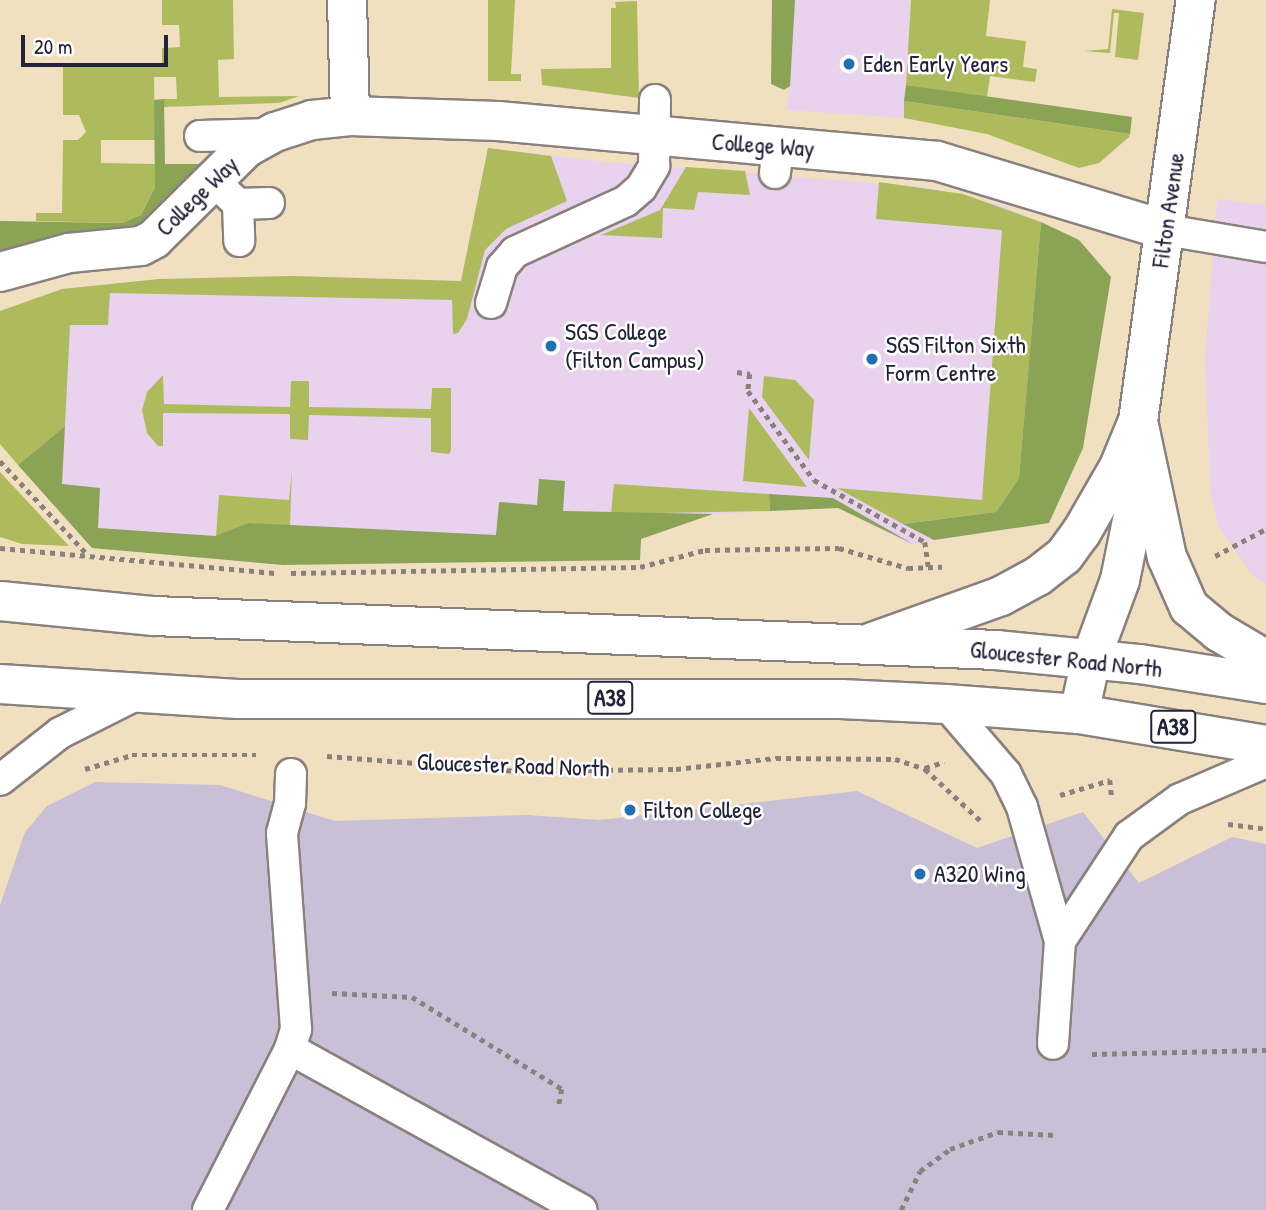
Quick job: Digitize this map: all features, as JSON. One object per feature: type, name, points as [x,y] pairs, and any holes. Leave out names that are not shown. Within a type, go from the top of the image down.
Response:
[{"type":"street","points":[[346,0],[350,116]]},
{"type":"street","name":"Filton Avenue","points":[[1079,714],[1091,659],[1120,580],[1141,437],[1196,0]]},
{"type":"street","name":"College Way","points":[[0,272],[69,253],[141,246],[225,192],[246,148],[271,134],[312,120],[350,116],[498,121],[656,138],[776,160],[937,161],[1166,230]]},
{"type":"street","name":"Filton Avenue","points":[[870,643],[1015,590],[1064,556],[1141,437]]},
{"type":"street","name":"Filton Avenue","points":[[1141,437],[1167,557],[1189,607],[1219,632],[1266,660]]},
{"type":"street","name":"Gloucester Road North","points":[[0,601],[154,616],[870,643],[1091,659],[1266,684]]},
{"type":"street","name":"A38","points":[[0,684],[238,699],[827,699],[946,704],[1079,714],[1266,745]]},
{"type":"lane","points":[[491,303],[502,267],[515,252],[626,201],[641,188],[654,166],[656,100]]},
{"type":"lane","points":[[200,136],[271,134]]},
{"type":"lane","points":[[239,242],[225,192],[269,203]]},
{"type":"lane","points":[[1166,230],[1266,247]]},
{"type":"lane","points":[[0,780],[60,733],[140,694]]},
{"type":"lane","points":[[946,704],[1006,774],[1022,807],[1060,941],[1067,1049]]},
{"type":"lane","points":[[1060,941],[1129,836],[1180,799],[1266,762]]},
{"type":"lane","points":[[208,1210],[290,1049],[296,1029],[282,833],[290,804],[291,774]]},
{"type":"lane","points":[[290,1049],[582,1210]]},
{"type":"path","points":[[737,372],[750,374],[748,391],[814,481],[925,542],[929,569]]},
{"type":"path","points":[[0,461],[88,555]]},
{"type":"path","points":[[1212,558],[1266,529]]},
{"type":"path","points":[[0,548],[281,573],[467,573],[640,568],[705,550],[839,548],[908,568],[929,569],[953,565]]},
{"type":"path","points":[[101,764],[132,755],[268,755]]},
{"type":"path","name":"Gloucester Road North","points":[[322,756],[518,771],[663,769],[812,757],[895,759],[925,769]]},
{"type":"path","points":[[293,991],[412,997],[562,1089],[558,1109]]},
{"type":"path","points":[[1067,1049],[1266,1050]]},
{"type":"path","points":[[901,1210],[920,1171],[950,1149],[998,1132],[1056,1135]]},
{"type":"shaded area","name":"Eden Early Years","points":[[795,0],[911,0],[904,118],[787,110]]},
{"type":"shaded area","name":"SGS College (Filton Campus)","points":[[488,148],[606,162],[926,187],[1000,205],[1079,240],[1111,277],[1083,448],[1049,523],[909,544],[838,508],[713,514],[641,539],[640,560],[283,565],[92,548],[0,444],[0,320],[10,311],[62,289],[159,279],[293,276],[461,281]]},
{"type":"shaded area","points":[[1217,199],[1266,205],[1266,585],[1251,573],[1218,526],[1210,489],[1205,358]]},
{"type":"shaded area","points":[[95,782],[220,785],[335,821],[527,815],[600,820],[857,791],[977,848],[1083,812],[1139,883],[1232,837],[1266,844],[1266,1210],[0,1210],[0,905],[25,832],[47,806]]},
{"type":"green space","points":[[162,0],[233,0],[234,59],[218,60],[219,97],[299,96],[279,103],[164,107],[164,99],[177,99],[176,77],[154,77],[155,140],[101,140],[101,163],[155,164],[155,187],[141,215],[122,223],[36,221],[36,213],[62,213],[63,140],[78,140],[86,132],[79,115],[63,115],[63,64],[162,64],[162,48],[180,47],[179,25],[162,25]]},
{"type":"green space","points":[[488,0],[515,0],[511,74],[521,74],[521,81],[488,81]]},
{"type":"green space","points":[[772,0],[795,0],[790,86],[784,90],[771,84]]},
{"type":"green space","points":[[911,0],[990,0],[986,36],[1026,41],[1023,67],[1037,69],[1035,82],[990,76],[987,97],[906,85]]},
{"type":"green space","points":[[637,1],[639,98],[542,85],[541,69],[611,68],[611,8],[616,8],[615,2]]},
{"type":"green space","points":[[1112,9],[1144,13],[1138,60],[1115,57],[1119,13],[1114,13],[1110,53],[1083,51],[1108,49]]},
{"type":"green space","points":[[906,85],[1132,117],[1130,134],[904,101]]},
{"type":"green space","points":[[164,99],[165,164],[200,164],[200,169],[152,221],[129,232],[0,251],[0,221],[122,223],[141,215],[155,187],[154,100]]},
{"type":"green space","points":[[904,101],[1130,134],[1099,163],[1079,168],[987,134],[904,118]]},
{"type":"green space","points":[[488,148],[551,156],[567,201],[506,229],[485,250],[467,319],[458,333],[453,334],[452,300],[110,293],[108,325],[70,325],[65,426],[18,465],[0,444],[0,311],[62,289],[159,279],[293,276],[461,281]]},
{"type":"green space","points":[[686,167],[745,171],[750,195],[698,192],[694,210],[663,208],[662,238],[601,235],[660,210]]},
{"type":"green space","points":[[879,182],[963,194],[1041,222],[1019,478],[996,512],[903,524],[837,488],[982,500],[1002,230],[876,219]]},
{"type":"green space","points":[[1041,222],[1079,240],[1111,277],[1083,448],[1049,523],[934,540],[903,524],[996,512],[1019,478]]},
{"type":"green space","points":[[163,375],[164,404],[290,407],[291,381],[309,381],[309,407],[431,409],[432,388],[451,388],[451,450],[449,454],[431,452],[431,418],[309,415],[308,440],[290,439],[290,414],[163,413],[163,446],[158,446],[147,433],[142,410],[147,392]]},
{"type":"green space","points":[[764,376],[795,380],[814,400],[809,460],[762,397]]},
{"type":"green space","points":[[749,408],[807,487],[743,481]]},
{"type":"green space","points":[[65,426],[62,484],[100,488],[98,528],[215,536],[248,523],[496,535],[499,502],[537,505],[539,479],[565,481],[563,511],[713,514],[641,539],[640,560],[283,565],[92,548],[18,465]]},
{"type":"green space","points":[[292,470],[290,527],[248,523],[216,536],[219,495],[289,500]]},
{"type":"green space","points":[[0,472],[69,546],[22,544],[0,537]]},
{"type":"green space","points":[[614,484],[769,494],[770,511],[611,514]]},
{"type":"green space","points":[[769,494],[833,498],[913,544],[838,508],[770,511]]},
{"type":"place","name":"Eden Early Years","points":[[849,64]]},
{"type":"place","name":"SGS College (Filton Campus)","points":[[551,346]]},
{"type":"place","name":"SGS Filton Sixth Form Centre","points":[[872,359]]},
{"type":"place","name":"Filton College","points":[[630,810]]},
{"type":"place","name":"A320 Wing","points":[[920,874]]}]
